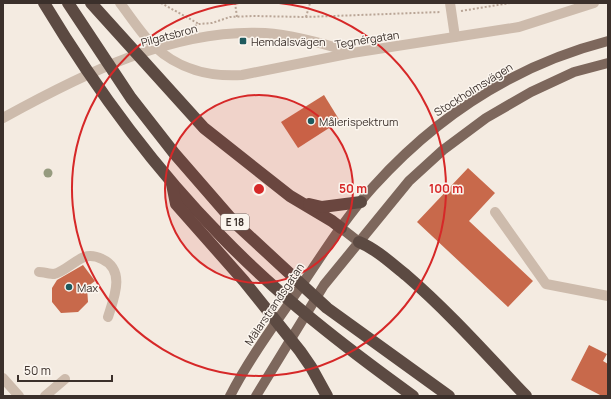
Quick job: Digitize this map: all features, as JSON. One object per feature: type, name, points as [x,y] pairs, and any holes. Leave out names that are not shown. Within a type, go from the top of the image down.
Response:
[{"type":"highway","name":"E 18","points":[[44,3],[121,119],[172,183],[247,262],[311,319],[354,354],[413,396]]},
{"type":"highway","name":"E 18","points":[[68,3],[131,98],[174,153],[234,222],[327,308],[449,396]]},
{"type":"highway","points":[[91,3],[204,128],[297,201],[341,228]]},
{"type":"highway","name":"E 18","points":[[172,183],[176,204],[244,281],[292,341],[311,367],[327,396]]},
{"type":"highway","points":[[297,201],[322,207],[361,202]]},
{"type":"highway","points":[[359,242],[370,246],[435,301],[526,396]]},
{"type":"main road","name":"Stockholmsvägen","points":[[341,228],[361,202],[405,153],[448,116],[528,69],[564,54],[608,41]]},
{"type":"main road","points":[[256,396],[324,285],[409,181],[443,150],[486,118],[538,88],[574,72],[608,63]]},
{"type":"main road","points":[[341,228],[359,242]]},
{"type":"main road","name":"Mälarstrandsgatan","points":[[230,396],[260,345],[341,228]]},
{"type":"street","name":"Tegnérgatan","points":[[120,3],[154,46],[184,66],[214,75],[242,75],[352,53],[519,27],[594,3]]},
{"type":"street","points":[[450,8],[455,37]]},
{"type":"street","name":"Pilgatsbron","points":[[3,118],[42,96],[103,68],[142,54],[180,43],[217,35],[265,33],[313,41],[352,53]]},
{"type":"street","points":[[495,212],[546,284],[608,296]]},
{"type":"street","points":[[39,272],[54,274],[85,257],[93,256],[104,260],[114,270],[117,280],[117,290],[108,317]]},
{"type":"street","points":[[3,378],[19,396]]},
{"type":"street","points":[[44,396],[65,379]]},
{"type":"path","points":[[161,3],[199,24],[237,16],[306,17],[510,3]]},
{"type":"path","points":[[235,3],[237,16]]},
{"type":"path","points":[[306,17],[310,3]]},
{"type":"building","name":"Målerispektrum","points":[[324,95],[340,121],[298,148],[281,122]]},
{"type":"building","points":[[468,168],[495,193],[469,221],[533,281],[508,307],[417,222]]},
{"type":"building","name":"Max","points":[[83,265],[95,281],[87,287],[88,302],[78,312],[61,313],[52,302],[52,288],[57,280]]},
{"type":"building","points":[[589,345],[607,354],[603,361],[608,364],[608,396],[602,396],[571,380]]},
{"type":"place","name":"Hemdalsvägen","points":[[243,41]]},
{"type":"place","name":"Målerispektrum","points":[[311,121]]},
{"type":"place","name":"Max","points":[[69,287]]}]
